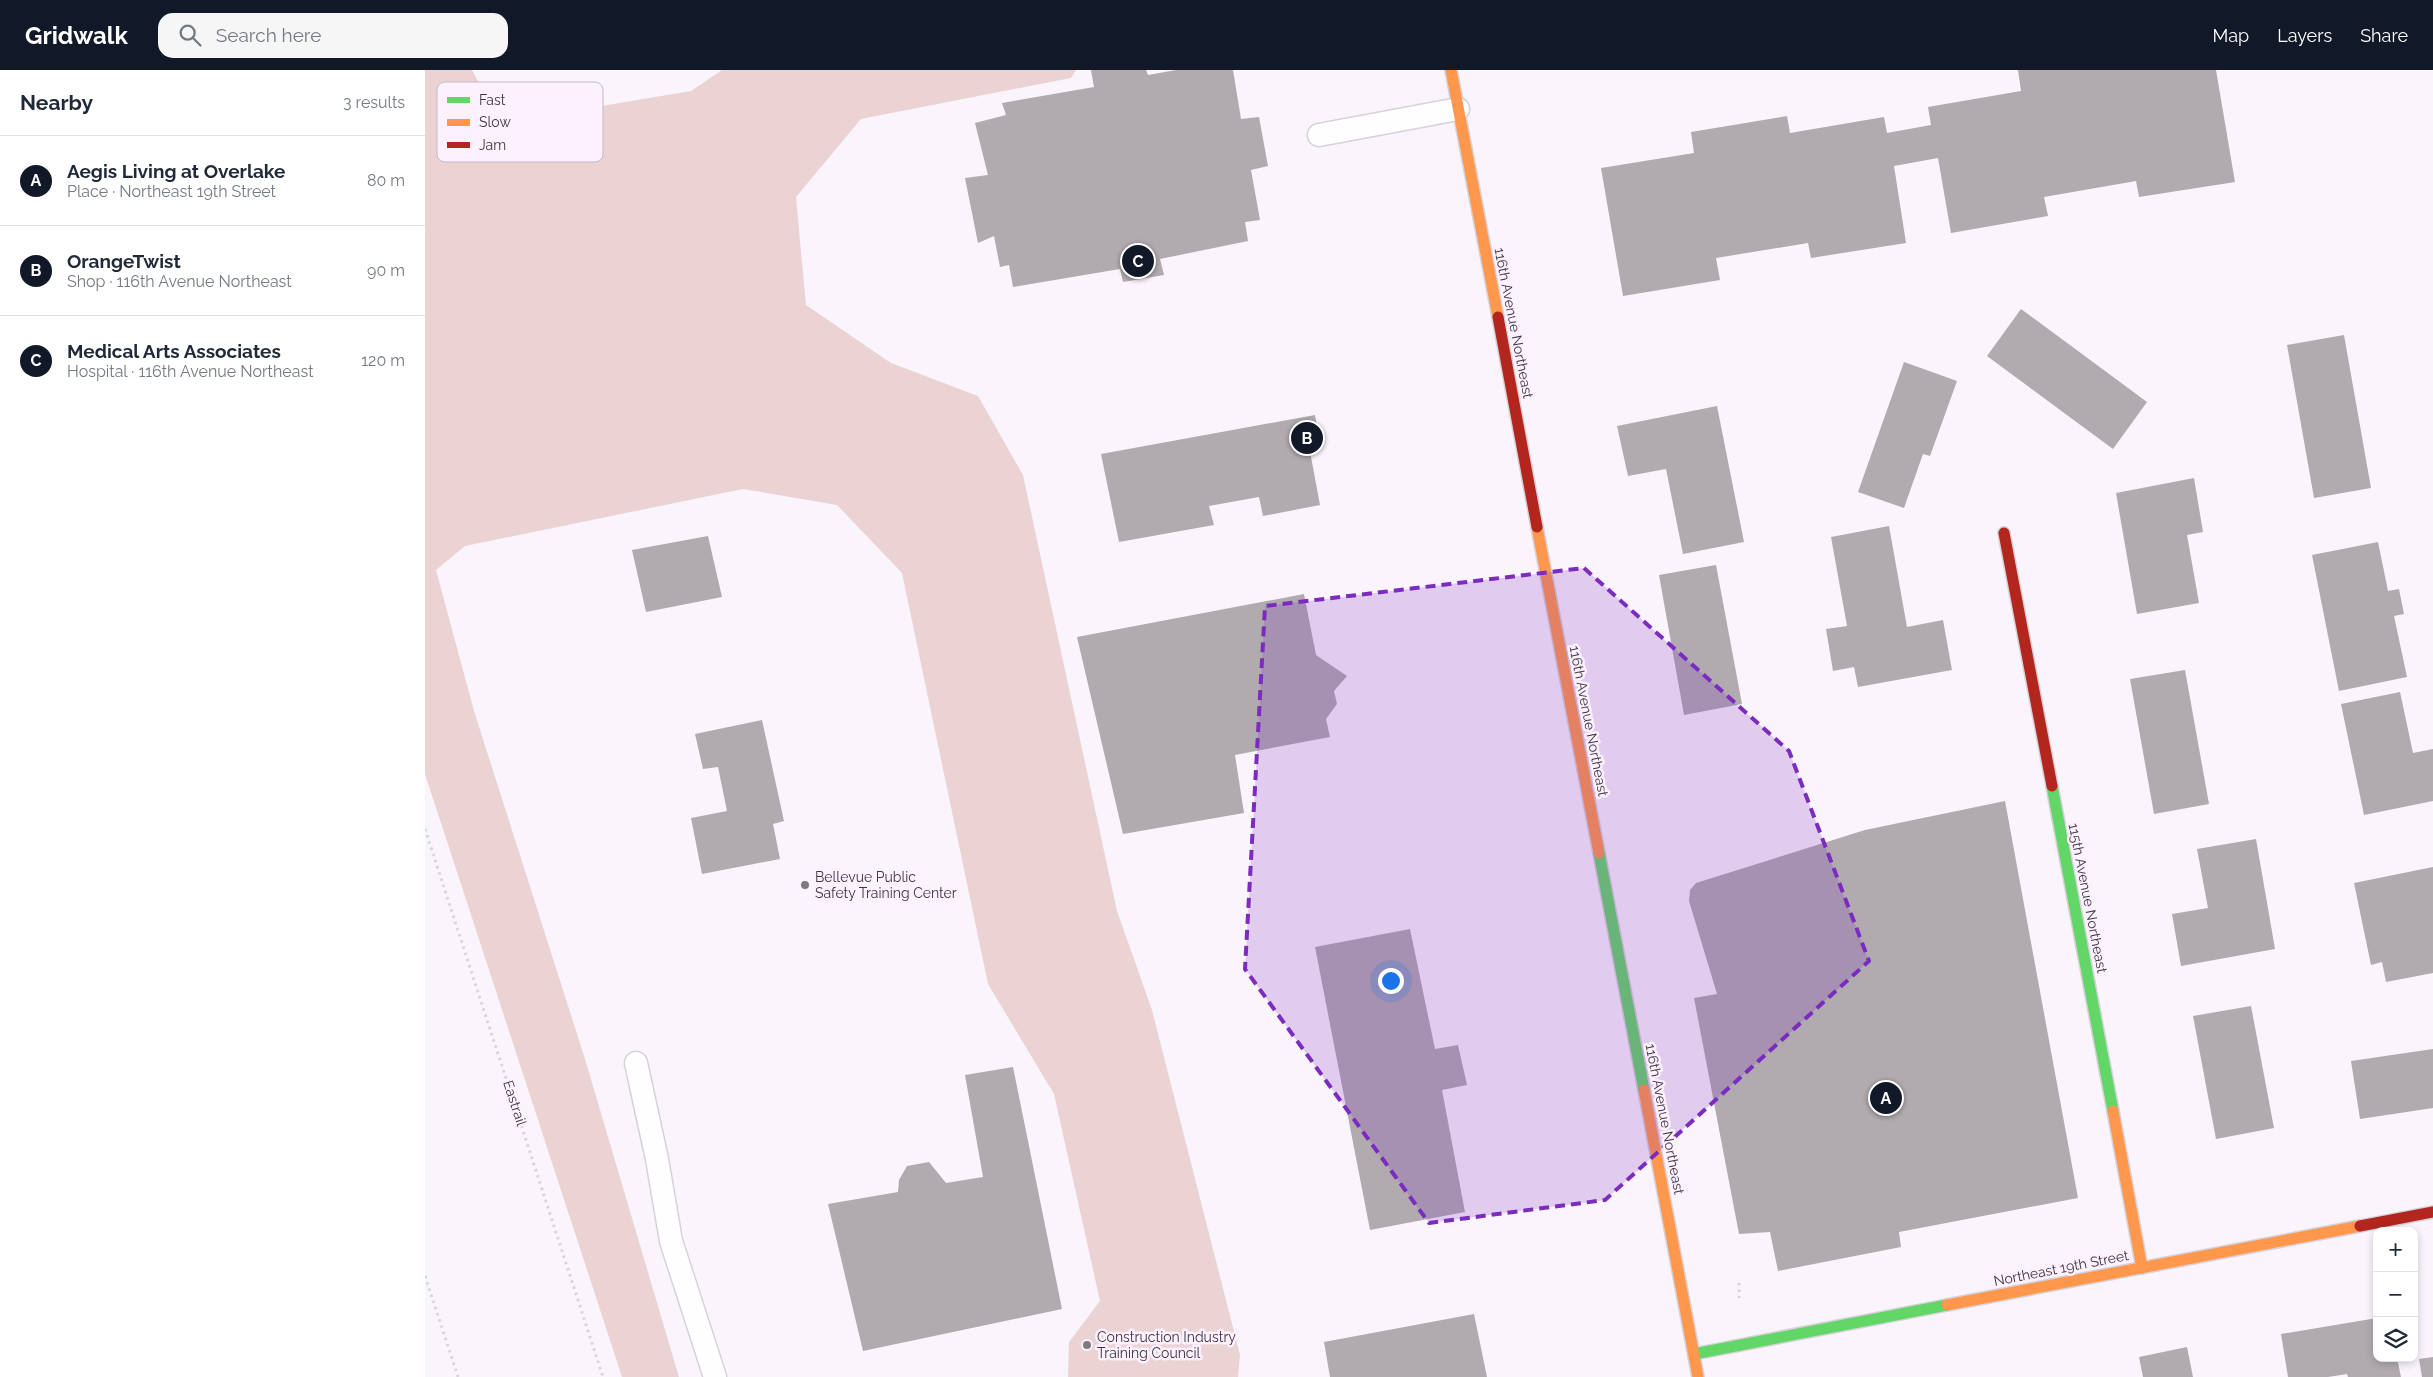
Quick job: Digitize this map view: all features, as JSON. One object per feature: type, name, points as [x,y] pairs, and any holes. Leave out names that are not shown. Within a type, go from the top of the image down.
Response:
[{"type":"street","name":"116th Avenue Northeast","points":[[1451,70],[1698,1377]]},
{"type":"street","name":"115th Avenue Northeast","points":[[2004,533],[2142,1268]]},
{"type":"street","name":"Northeast 19th Street","points":[[1694,1354],[2433,1212]]},
{"type":"lane","points":[[1319,135],[1458,110]]},
{"type":"lane","points":[[636,1063],[657,1158],[671,1241],[715,1377]]},
{"type":"path","name":"Eastrail","points":[[425,829],[603,1377]]},
{"type":"path","points":[[425,1276],[458,1377]]},
{"type":"path","points":[[1739,1283],[1739,1298]]},
{"type":"highlighted area","points":[[1584,568],[1789,751],[1869,961],[1605,1200],[1429,1223],[1245,969],[1265,606]]},
{"type":"shaded area","points":[[425,70],[472,70],[479,82],[437,82],[437,162],[603,162],[603,106],[691,91],[722,70],[1076,70],[1071,78],[861,119],[796,197],[806,305],[891,363],[978,396],[1023,475],[1117,911],[1152,1010],[1240,1355],[1238,1377],[1068,1377],[1069,1342],[1100,1301],[1054,1094],[988,984],[902,573],[837,505],[743,489],[465,546],[436,570],[474,711],[585,1059],[679,1377],[622,1377],[425,774]]},
{"type":"building","points":[[1091,70],[1146,70],[1148,75],[1176,70],[1233,70],[1241,119],[1259,117],[1268,166],[1251,170],[1260,220],[1245,222],[1248,241],[1160,259],[1164,275],[1123,282],[1120,269],[1013,287],[1009,265],[1000,267],[994,236],[978,243],[965,178],[988,175],[975,123],[1006,115],[1002,103],[1094,87]]},
{"type":"building","points":[[2018,70],[2216,70],[2235,182],[2139,197],[2136,181],[2044,197],[2048,216],[1951,233],[1938,158],[1894,166],[1906,243],[1811,258],[1808,243],[1716,258],[1720,280],[1623,296],[1601,168],[1694,153],[1691,132],[1787,116],[1790,133],[1884,117],[1887,133],[1931,125],[1928,107],[2021,91]]},
{"type":"building","points":[[2021,309],[2147,402],[2113,449],[1987,356]]},
{"type":"building","points":[[2344,335],[2371,488],[2314,498],[2287,345]]},
{"type":"building","points":[[1904,362],[1957,381],[1930,456],[1923,454],[1904,508],[1858,492]]},
{"type":"building","points":[[1717,406],[1744,542],[1683,554],[1666,469],[1628,476],[1617,426]]},
{"type":"building","points":[[1315,415],[1320,444],[1309,446],[1320,505],[1263,516],[1259,497],[1209,506],[1214,525],[1119,542],[1101,454]]},
{"type":"building","points":[[2194,478],[2203,532],[2187,535],[2199,603],[2137,614],[2116,493]]},
{"type":"building","points":[[1889,526],[1907,627],[1943,620],[1952,670],[1858,687],[1854,667],[1833,671],[1826,629],[1847,626],[1831,537]]},
{"type":"building","points":[[708,536],[722,597],[646,612],[632,550]]},
{"type":"building","points":[[2378,542],[2388,591],[2399,589],[2404,614],[2394,616],[2407,677],[2339,691],[2312,555]]},
{"type":"building","points":[[1716,565],[1742,704],[1684,715],[1659,575]]},
{"type":"building","points":[[1304,594],[1316,655],[1347,676],[1334,691],[1337,704],[1326,719],[1330,737],[1235,755],[1244,813],[1123,834],[1077,637]]},
{"type":"building","points":[[2185,670],[2209,804],[2154,814],[2130,679]]},
{"type":"building","points":[[2400,692],[2413,753],[2433,749],[2433,801],[2364,815],[2341,704]]},
{"type":"building","points":[[762,720],[784,821],[773,824],[780,859],[702,874],[691,818],[727,811],[718,767],[703,769],[695,734]]},
{"type":"building","points":[[2005,801],[2078,1198],[1899,1232],[1901,1247],[1778,1271],[1770,1232],[1739,1234],[1694,998],[1717,994],[1689,901],[1690,890],[1696,883],[1865,830]]},
{"type":"building","points":[[2256,839],[2275,949],[2181,966],[2172,914],[2208,908],[2197,849]]},
{"type":"building","points":[[2433,867],[2433,973],[2386,982],[2382,962],[2371,965],[2354,883]]},
{"type":"building","points":[[1410,929],[1435,1049],[1458,1045],[1467,1085],[1442,1090],[1465,1212],[1370,1230],[1315,947]]},
{"type":"building","points":[[2251,1006],[2274,1128],[2216,1139],[2193,1016]]},
{"type":"building","points":[[2433,1049],[2433,1108],[2360,1119],[2351,1061]]},
{"type":"building","points":[[1013,1067],[1062,1309],[863,1351],[828,1204],[898,1192],[899,1180],[907,1166],[929,1162],[946,1183],[983,1177],[965,1075]]},
{"type":"building","points":[[1474,1314],[1487,1377],[1330,1377],[1324,1342]]},
{"type":"building","points":[[2373,1319],[2373,1362],[2398,1362],[2401,1377],[2348,1377],[2347,1374],[2328,1377],[2288,1377],[2281,1334]]},
{"type":"building","points":[[2187,1347],[2193,1377],[2143,1377],[2139,1357]]},
{"type":"building","points":[[2433,1357],[2433,1377],[2422,1377],[2419,1359]]},
{"type":"traffic: fast","points":[[2052,786],[2113,1111]]},
{"type":"traffic: fast","points":[[1599,853],[1644,1090]]},
{"type":"traffic: fast","points":[[1694,1354],[1947,1305]]},
{"type":"traffic: slow","points":[[1451,70],[1498,317]]},
{"type":"traffic: slow","points":[[1537,527],[1599,853]]},
{"type":"traffic: slow","points":[[1644,1090],[1698,1377]]},
{"type":"traffic: slow","points":[[2113,1111],[2142,1268]]},
{"type":"traffic: slow","points":[[1947,1305],[2360,1226]]},
{"type":"traffic: jam","points":[[1498,317],[1537,527]]},
{"type":"traffic: jam","points":[[2004,533],[2052,786]]},
{"type":"traffic: jam","points":[[2360,1226],[2433,1212]]},
{"type":"place","name":"Medical Arts Associates","points":[[1138,261]]},
{"type":"place","name":"OrangeTwist","points":[[1307,438]]},
{"type":"place","name":"Bellevue Public Safety Training Center","points":[[805,885]]},
{"type":"place","name":"Aegis Living at Overlake","points":[[1886,1098]]},
{"type":"place","name":"Construction Industry Training Council","points":[[1087,1345]]}]
